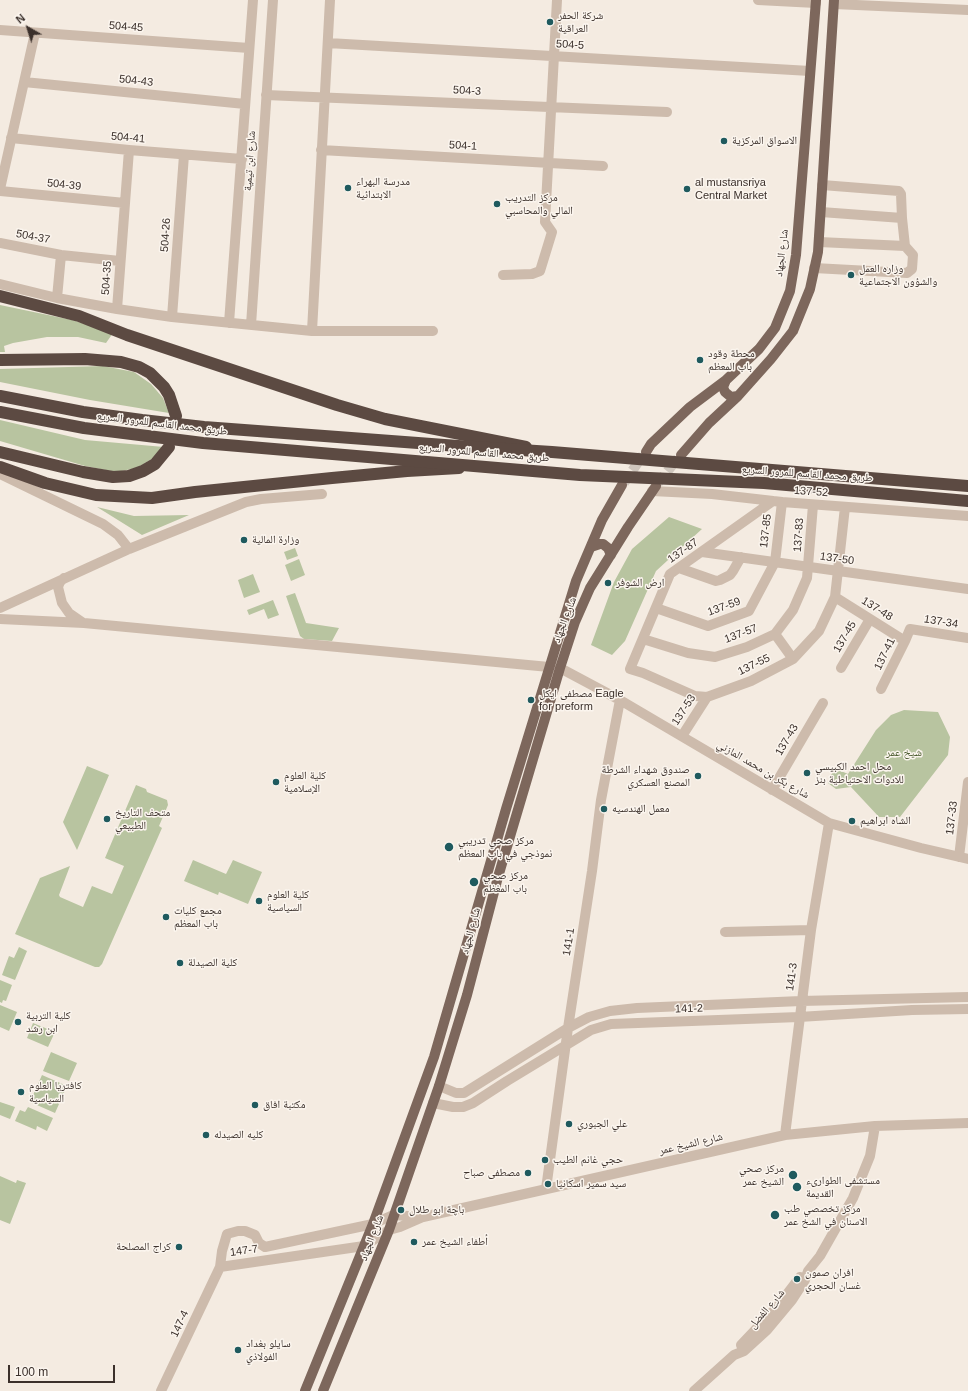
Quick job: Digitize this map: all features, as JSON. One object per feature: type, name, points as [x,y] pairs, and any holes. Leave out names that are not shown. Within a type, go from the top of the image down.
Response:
[{"type":"highway","points":[[0,296],[79,316],[127,335],[245,375],[385,419],[552,452]]},
{"type":"highway","points":[[0,360],[85,359],[121,362],[139,367],[150,373],[164,387],[169,395],[176,416]]},
{"type":"highway","name":"طريق محمد القاسم للمرور السريع","points":[[0,396],[83,412],[204,427],[552,452],[968,486]]},
{"type":"highway","name":"طريق محمد القاسم للمرور السريع","points":[[0,412],[84,428],[195,442],[580,475],[764,482],[968,501]]},
{"type":"highway","points":[[0,452],[83,472],[113,477],[128,476],[143,471],[155,464],[169,447]]},
{"type":"highway","points":[[0,467],[45,483],[96,495],[152,498],[347,476],[407,471],[490,467]]},
{"type":"main road","name":"شارع الجهاد","points":[[646,452],[651,444],[690,407],[726,380],[759,349],[774,328],[790,291],[796,255],[816,2]]},
{"type":"main road","points":[[681,455],[709,423],[738,396],[771,359],[793,331],[810,289],[819,242],[834,2]]},
{"type":"main road","points":[[726,380],[723,387],[724,392],[731,397],[738,396]]},
{"type":"main road","name":"شارع الجهاد","points":[[305,1391],[373,1224],[434,1057],[508,802],[576,581],[602,520],[622,486]]},
{"type":"main road","name":"شارع الجهاد","points":[[323,1391],[389,1230],[439,1086],[467,995],[498,877],[575,622],[590,588],[628,527],[654,489]]},
{"type":"main road","points":[[591,547],[603,544],[608,548],[611,555]]},
{"type":"main road","points":[[487,876],[498,877]]},
{"type":"street","name":"شارع ابن تيمية","points":[[234,323],[242,159],[253,0]]},
{"type":"street","name":"شارع ابن تيمية","points":[[251,324],[266,95],[274,0]]},
{"type":"street","points":[[312,332],[330,0]]},
{"type":"street","points":[[502,275],[536,274],[540,271],[543,266],[543,261],[552,232],[545,222],[557,0]]},
{"type":"street","points":[[758,0],[816,2]]},
{"type":"street","points":[[834,2],[968,10]]},
{"type":"street","name":"504-45","points":[[0,30],[249,48]]},
{"type":"street","points":[[0,190],[35,33]]},
{"type":"street","name":"504-5","points":[[328,43],[810,71]]},
{"type":"street","name":"504-43","points":[[24,82],[246,104]]},
{"type":"street","name":"504-3","points":[[266,95],[667,112]]},
{"type":"street","name":"504-41","points":[[12,138],[129,150],[242,159]]},
{"type":"street","name":"504-35","points":[[129,150],[117,309],[172,317],[251,324],[312,332],[433,331]]},
{"type":"street","name":"504-1","points":[[321,150],[603,166]]},
{"type":"street","name":"504-26","points":[[172,317],[184,155]]},
{"type":"street","points":[[814,268],[907,273],[912,269],[913,255],[905,246],[901,194],[899,191],[822,185]]},
{"type":"street","name":"504-39","points":[[0,190],[125,203]]},
{"type":"street","points":[[821,212],[902,218]]},
{"type":"street","name":"504-37","points":[[0,242],[62,254],[120,261]]},
{"type":"street","points":[[819,242],[905,246]]},
{"type":"street","name":"504-37","points":[[57,298],[62,254]]},
{"type":"street","points":[[0,284],[57,298],[117,309]]},
{"type":"street","points":[[0,474],[103,524],[118,535],[129,549]]},
{"type":"street","name":"137-52","points":[[654,489],[777,502],[968,516]]},
{"type":"street","points":[[0,608],[129,549],[246,502],[261,499],[322,494]]},
{"type":"street","name":"137-87","points":[[707,697],[695,696],[643,673],[630,669],[670,574],[777,502]]},
{"type":"street","name":"137-85","points":[[775,562],[777,502]]},
{"type":"street","name":"137-83","points":[[809,567],[813,505]]},
{"type":"street","name":"137-55","points":[[707,697],[751,681],[793,658],[819,631],[835,597],[845,507]]},
{"type":"street","name":"137-50","points":[[702,552],[968,589]]},
{"type":"street","points":[[679,568],[716,581],[730,575],[741,558]]},
{"type":"street","name":"137-59","points":[[656,608],[708,626],[749,611],[775,562]]},
{"type":"street","name":"137-57","points":[[643,639],[688,653],[715,657],[747,647],[775,634],[793,610],[807,578],[809,567]]},
{"type":"street","points":[[64,578],[58,587],[62,603],[69,613],[84,623]]},
{"type":"street","name":"137-48","points":[[835,597],[905,641]]},
{"type":"street","points":[[0,619],[84,623],[549,667]]},
{"type":"street","name":"137-45","points":[[841,668],[870,619]]},
{"type":"street","name":"137-41","points":[[881,690],[910,629]]},
{"type":"street","name":"137-34","points":[[910,629],[968,638]]},
{"type":"street","points":[[775,634],[793,658]]},
{"type":"street","name":"شارع بكر بن محمد المازني","points":[[560,668],[620,700],[828,822],[921,848],[964,858]]},
{"type":"street","name":"137-53","points":[[682,736],[707,697]]},
{"type":"street","name":"141-1","points":[[546,1189],[565,1046],[592,871],[600,800],[620,700]]},
{"type":"street","name":"137-43","points":[[772,790],[823,703]]},
{"type":"street","name":"137-33","points":[[964,858],[968,782]]},
{"type":"street","name":"141-3","points":[[785,1135],[801,1001],[828,822]]},
{"type":"street","points":[[726,932],[811,930]]},
{"type":"street","name":"141-2","points":[[439,1086],[456,1093],[464,1093],[568,1028],[589,1017],[610,1011],[637,1008],[801,1001],[968,997]]},
{"type":"street","name":"141-2","points":[[433,1103],[453,1108],[463,1107],[473,1103],[506,1081],[591,1030],[611,1024],[799,1017],[912,1010],[968,1009]]},
{"type":"street","name":"شارع الشيخ عمر","points":[[364,1246],[389,1230],[423,1217],[785,1135],[875,1126],[968,1123]]},
{"type":"street","name":"شارع الفضل","points":[[694,1391],[734,1355],[740,1346],[777,1307],[799,1278],[808,1271],[820,1256],[853,1198],[870,1156],[875,1126]]},
{"type":"street","name":"شارع الشيخ عمر","points":[[373,1224],[393,1215],[423,1217]]},
{"type":"street","name":"147-7","points":[[364,1246],[220,1267],[222,1251],[227,1234],[244,1231],[255,1235],[259,1243],[265,1247],[373,1224]]},
{"type":"street","name":"147-4","points":[[161,1391],[220,1267]]},
{"type":"green space","points":[[0,305],[72,320],[113,333],[106,343],[78,337],[47,337],[13,343],[4,346],[5,352],[0,352]]},
{"type":"green space","points":[[103,366],[134,372],[151,384],[163,398],[169,413],[90,400],[0,382],[0,369]]},
{"type":"green space","points":[[0,420],[85,440],[164,447],[153,458],[137,468],[116,472],[85,466],[0,441]]},
{"type":"green space","points":[[97,507],[134,516],[189,515],[142,535]]},
{"type":"green space","points":[[669,517],[702,529],[656,571],[625,641],[612,655],[591,645],[614,582],[632,549]]},
{"type":"green space","points":[[295,548],[298,556],[287,560],[284,552]]},
{"type":"green space","points":[[299,559],[305,575],[291,581],[285,565]]},
{"type":"green space","points":[[253,574],[260,592],[244,598],[238,580]]},
{"type":"green space","points":[[295,593],[306,623],[339,628],[332,641],[304,639],[300,636],[286,596]]},
{"type":"green space","points":[[273,600],[279,615],[268,619],[264,609],[249,615],[247,610]]},
{"type":"green space","name":"شيخ عمر","points":[[904,710],[938,712],[950,737],[948,755],[900,817],[879,817],[851,787],[836,789],[828,783],[834,768],[848,774],[876,730],[891,715]]},
{"type":"green space","points":[[87,766],[109,775],[77,850],[63,822]]},
{"type":"green space","points":[[136,785],[146,789],[147,792],[167,800],[168,805],[159,826],[162,828],[102,964],[99,967],[95,967],[15,934],[40,878],[70,866],[59,895],[60,897],[83,907],[92,886],[112,894],[124,866],[105,858]]},
{"type":"green space","points":[[193,860],[226,874],[233,860],[262,872],[248,904],[219,892],[218,895],[184,881]]},
{"type":"green space","points":[[19,947],[27,951],[15,980],[2,975],[9,956],[14,958]]},
{"type":"green space","points":[[0,980],[12,985],[6,1001],[3,1000],[2,1003],[0,1002]]},
{"type":"green space","points":[[0,1005],[17,1012],[9,1031],[0,1027]]},
{"type":"green space","points":[[33,1023],[55,1032],[48,1047],[27,1038]]},
{"type":"green space","points":[[51,1052],[77,1063],[69,1081],[43,1071]]},
{"type":"green space","points":[[42,1075],[67,1086],[55,1113],[30,1102]]},
{"type":"green space","points":[[0,1102],[15,1107],[10,1119],[0,1115]]},
{"type":"green space","points":[[28,1107],[53,1118],[47,1131],[37,1126],[36,1130],[15,1121],[20,1110],[25,1112]]},
{"type":"green space","points":[[0,1176],[16,1183],[17,1180],[26,1183],[10,1224],[0,1220]]},
{"type":"tunnel","points":[[624,483],[643,455]]},
{"type":"tunnel","points":[[658,483],[678,458]]},
{"type":"place","name":"شركة الحفر العراقية","points":[[550,22]]},
{"type":"place","name":"الاسواق المركزية","points":[[724,141]]},
{"type":"place","name":"مدرسة البهراء الابتدائية","points":[[348,188]]},
{"type":"place","name":"al mustansriya Central Market","points":[[687,189]]},
{"type":"place","name":"مركز التدريب المالي والمحاسبي","points":[[497,204]]},
{"type":"place","name":"وزاره العمل والشؤون الاجتماعية","points":[[851,275]]},
{"type":"place","name":"محطة وقود باب المعظم","points":[[700,360]]},
{"type":"place","name":"وزارة المالية","points":[[244,540]]},
{"type":"place","name":"ارض الشوفر","points":[[608,583]]},
{"type":"place","name":"مصطفى ايكل Eagle for preform","points":[[531,700]]},
{"type":"place","name":"محل احمد الكبيسي للادوات الاحتياطية بنز","points":[[807,773]]},
{"type":"place","name":"صندوق شهداء الشرطة المصنع العسكري","points":[[698,776]]},
{"type":"place","name":"كلية العلوم الإسلامية","points":[[276,782]]},
{"type":"place","name":"معمل الهندسيه","points":[[604,809]]},
{"type":"place","name":"متحف التاريخ الطبيعي","points":[[107,819]]},
{"type":"place","name":"الشاه ابراهيم","points":[[852,821]]},
{"type":"place","name":"مركز صحي تدريبي نموذجي في باب المعظم","points":[[449,847]]},
{"type":"place","name":"مركز صحي باب المغظم","points":[[474,882]]},
{"type":"place","name":"كلية العلوم السياسية","points":[[259,901]]},
{"type":"place","name":"مجمع كليات باب المعظم","points":[[166,917]]},
{"type":"place","name":"كلية الصيدلة","points":[[180,963]]},
{"type":"place","name":"كلية التربية ابن رشد","points":[[18,1022]]},
{"type":"place","name":"كافتريا العلوم السياسية","points":[[21,1092]]},
{"type":"place","name":"مكتبة افاق","points":[[255,1105]]},
{"type":"place","name":"علي الجبوري","points":[[569,1124]]},
{"type":"place","name":"كليه الصيدله","points":[[206,1135]]},
{"type":"place","name":"حجي غانم الطيب","points":[[545,1160]]},
{"type":"place","name":"مصطفى صباح","points":[[528,1173]]},
{"type":"place","name":"مركز صحي الشيخ عمر","points":[[793,1175]]},
{"type":"place","name":"سيد سمير اسكانيا","points":[[548,1184]]},
{"type":"place","name":"مستشفى الطوارىء القديمة","points":[[797,1187]]},
{"type":"place","name":"باچة ابو طلال","points":[[401,1210]]},
{"type":"place","name":"مركز تخصصي طب الاسنان في الشخ عمر","points":[[775,1215]]},
{"type":"place","name":"أطفاء الشيخ عمر","points":[[414,1242]]},
{"type":"place","name":"كراج المصلحة","points":[[179,1247]]},
{"type":"place","name":"افران صمون غسان الحجري","points":[[797,1279]]},
{"type":"place","name":"سايلو بغداد الفولاذي","points":[[238,1350]]}]
